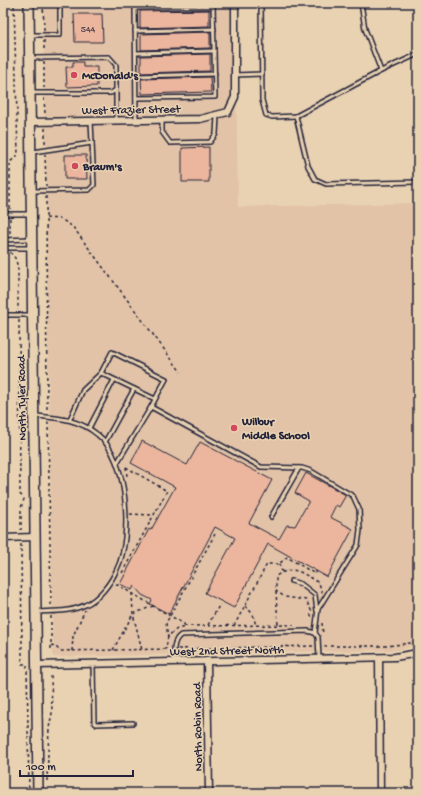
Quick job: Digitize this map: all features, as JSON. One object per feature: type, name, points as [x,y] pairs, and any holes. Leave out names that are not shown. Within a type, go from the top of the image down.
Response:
[{"type":"main road","name":"North Tyler Road","points":[[29,3],[38,793]]},
{"type":"street","points":[[235,3],[235,75]]},
{"type":"street","name":"West Frazier Street","points":[[30,122],[200,119],[228,112],[235,96],[235,75]]},
{"type":"street","points":[[3,538],[35,537]]},
{"type":"street","name":"West 2nd Street North","points":[[37,665],[379,658],[418,654]]},
{"type":"street","points":[[379,658],[380,793]]},
{"type":"street","name":"North Robin Road","points":[[207,661],[209,793]]},
{"type":"lane","points":[[29,35],[60,35],[60,3]]},
{"type":"lane","points":[[135,3],[136,120]]},
{"type":"lane","points":[[261,3],[262,100],[266,115],[272,117],[296,116],[381,71],[418,54]]},
{"type":"lane","points":[[361,3],[364,29],[381,71]]},
{"type":"lane","points":[[135,8],[213,5],[215,74],[215,97],[136,98]]},
{"type":"lane","points":[[136,31],[214,29]]},
{"type":"lane","points":[[136,53],[214,51]]},
{"type":"lane","points":[[30,58],[109,57],[116,65],[116,121]]},
{"type":"lane","points":[[136,76],[215,74]]},
{"type":"lane","points":[[235,75],[262,74]]},
{"type":"lane","points":[[30,93],[111,93],[116,90]]},
{"type":"lane","points":[[162,120],[162,132],[170,143],[210,142],[216,134],[217,115]]},
{"type":"lane","points":[[296,116],[308,166],[315,179],[326,184],[418,182]]},
{"type":"lane","points":[[31,191],[89,190],[94,185],[91,121]]},
{"type":"lane","points":[[31,152],[92,143]]},
{"type":"lane","points":[[3,214],[32,214]]},
{"type":"lane","points":[[3,240],[32,244]]},
{"type":"lane","points":[[3,248],[32,244]]},
{"type":"lane","points":[[3,315],[33,315]]},
{"type":"lane","points":[[70,419],[83,390],[101,373],[112,352],[166,379],[117,463]]},
{"type":"lane","points":[[101,373],[155,400]]},
{"type":"lane","points":[[88,428],[114,380]]},
{"type":"lane","points":[[105,442],[134,389]]},
{"type":"lane","points":[[151,407],[261,467],[299,468],[311,470],[353,496],[358,509],[360,530],[358,545],[322,601],[317,613]]},
{"type":"lane","points":[[34,416],[70,419],[100,435],[112,450],[117,463],[125,507],[125,532],[118,568],[108,585],[94,600],[85,606],[64,611],[36,612]]},
{"type":"lane","points":[[271,517],[299,468]]},
{"type":"lane","points":[[291,581],[301,584],[315,595],[317,613],[315,633]]},
{"type":"lane","points":[[174,662],[176,638],[181,635],[308,630],[315,633],[318,637],[319,659]]},
{"type":"lane","points":[[93,664],[94,722],[96,724],[133,723]]},
{"type":"path","points":[[10,240],[10,162],[18,156],[14,3]]},
{"type":"path","points":[[43,3],[51,652]]},
{"type":"path","points":[[46,218],[61,219],[73,227],[181,372]]},
{"type":"path","points":[[10,248],[10,254],[15,258],[18,267],[20,494],[24,499],[21,508],[22,664],[27,664],[29,793]]},
{"type":"path","points":[[130,514],[154,515]]},
{"type":"path","points":[[166,649],[168,638],[166,623],[215,534]]},
{"type":"path","points":[[131,548],[135,549]]},
{"type":"path","points":[[234,626],[267,564],[279,564],[287,557],[316,574]]},
{"type":"path","points":[[279,564],[282,572]]},
{"type":"path","points":[[278,626],[276,576],[285,569],[296,570],[319,583],[322,601]]},
{"type":"path","points":[[313,579],[317,571]]},
{"type":"path","points":[[116,584],[170,615],[184,626]]},
{"type":"path","points":[[276,591],[285,597],[306,600],[311,610],[311,622]]},
{"type":"path","points":[[132,593],[133,614],[142,650]]},
{"type":"path","points":[[208,626],[220,604]]},
{"type":"path","points":[[113,650],[133,614],[153,606]]},
{"type":"path","points":[[245,606],[253,614],[256,626]]},
{"type":"path","points":[[322,616],[323,639]]},
{"type":"path","points":[[168,638],[173,632],[184,626],[301,625]]},
{"type":"path","points":[[51,645],[56,646],[60,651],[387,646],[418,642]]},
{"type":"path","points":[[46,786],[49,764],[49,728],[52,713],[51,676]]},
{"type":"shaded area","name":"Wilbur Middle School","points":[[43,3],[235,3],[238,207],[418,203],[418,645],[398,650],[53,657]]},
{"type":"building","points":[[140,3],[209,3],[209,4],[140,5]]},
{"type":"building","points":[[209,10],[209,26],[140,28],[140,11]]},
{"type":"building","points":[[74,14],[102,14],[103,42],[75,42]]},
{"type":"building","points":[[210,32],[210,48],[141,50],[141,34]]},
{"type":"building","points":[[210,54],[210,71],[141,73],[141,56]]},
{"type":"building","points":[[73,62],[83,62],[83,67],[97,67],[97,86],[67,87],[66,67],[73,67]]},
{"type":"building","points":[[210,77],[211,92],[142,94],[141,79]]},
{"type":"building","points":[[209,147],[209,182],[182,182],[182,148]]},
{"type":"building","points":[[65,155],[86,155],[87,179],[65,179]]},
{"type":"building","points":[[142,441],[187,465],[200,442],[272,480],[249,523],[279,539],[287,525],[295,526],[309,501],[295,493],[306,473],[346,495],[339,507],[336,505],[330,517],[353,529],[327,577],[268,544],[234,608],[205,593],[235,538],[215,527],[169,614],[150,604],[152,600],[142,595],[134,586],[132,590],[120,584],[149,529],[151,530],[175,487],[131,463]]},
{"type":"place","name":"McDonald's","points":[[74,75]]},
{"type":"place","name":"Braum's","points":[[75,166]]},
{"type":"place","name":"Wilbur Middle School","points":[[234,428]]}]
